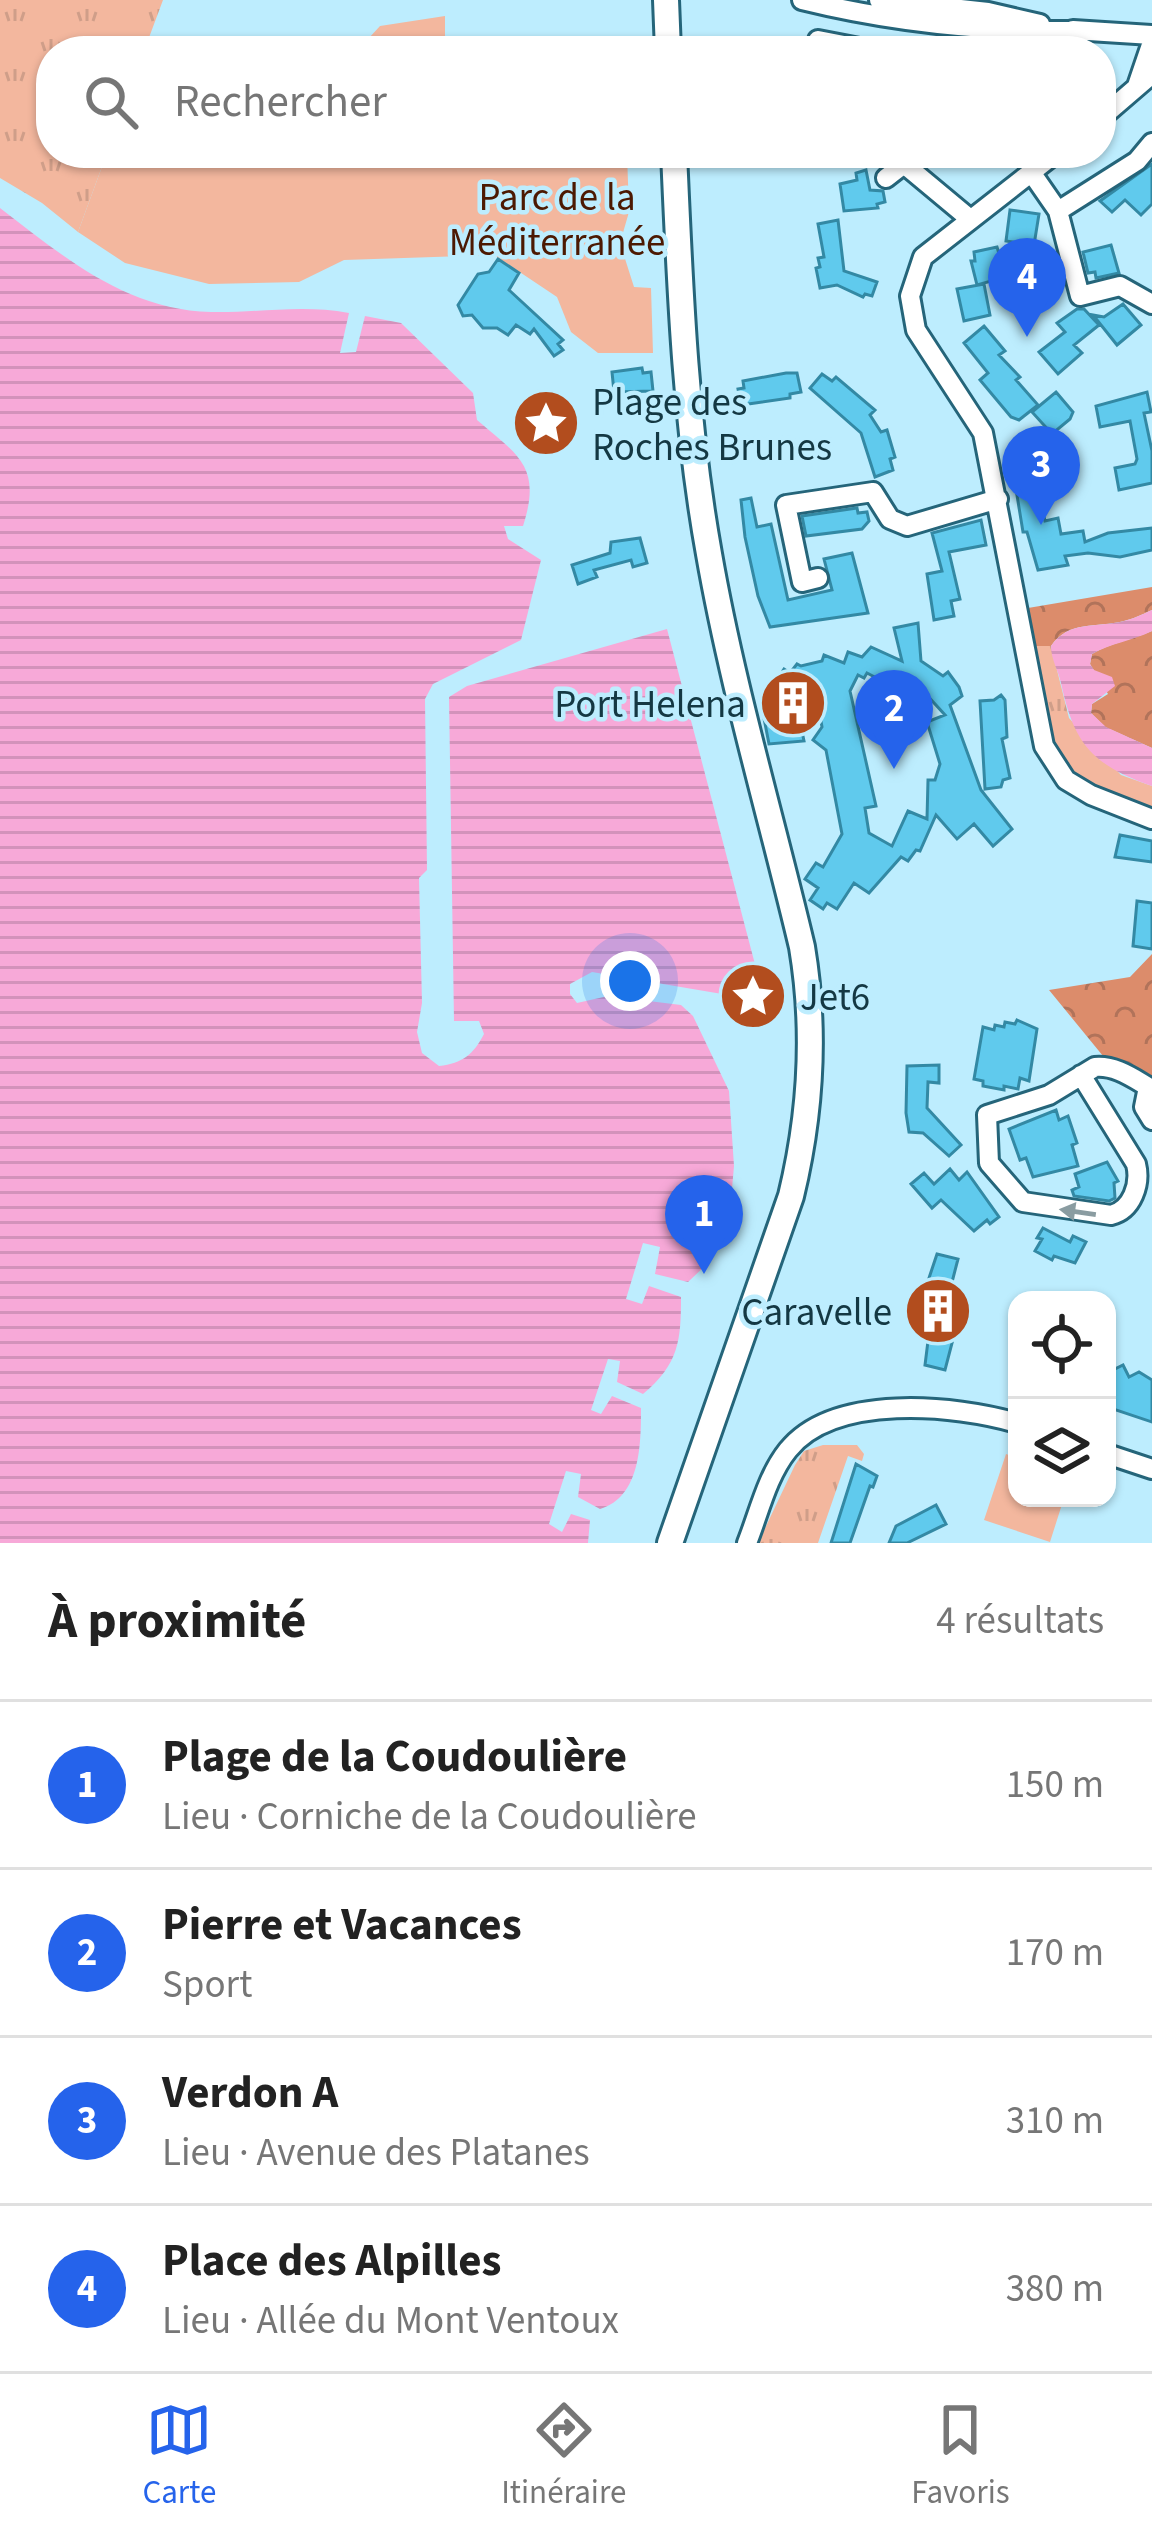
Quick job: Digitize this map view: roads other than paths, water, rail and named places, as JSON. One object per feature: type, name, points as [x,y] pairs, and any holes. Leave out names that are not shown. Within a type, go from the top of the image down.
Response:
[{"type":"main road","points":[[653,0],[655,36]]},
{"type":"main road","points":[[665,0],[667,36]]},
{"type":"main road","points":[[654,1543],[775,1196],[789,1138],[796,1069],[792,977],[709,626],[680,461],[667,330],[661,168]]},
{"type":"main road","points":[[670,1543],[791,1196],[803,1143],[811,1065],[802,947],[721,611],[701,508],[681,322],[675,168]]},
{"type":"street","points":[[802,0],[914,21],[1016,32],[1152,38],[1136,90]]},
{"type":"street","points":[[879,0],[988,12],[1085,32]]},
{"type":"street","points":[[1116,106],[1152,74]]},
{"type":"street","points":[[1058,211],[1137,160],[1152,143]]},
{"type":"street","points":[[886,178],[899,168]]},
{"type":"street","points":[[909,168],[970,219]]},
{"type":"street","points":[[1036,168],[923,256],[910,296],[916,330],[983,433],[1044,746],[1066,780],[1152,819]]},
{"type":"street","points":[[1031,172],[1058,211],[1081,296],[1120,286],[1152,304]]},
{"type":"street","points":[[818,578],[802,582],[786,506],[873,492],[890,519],[907,526],[998,499]]},
{"type":"street","points":[[1082,1075],[1138,1171],[1128,1205],[1117,1214],[1098,1215],[1028,1204],[1001,1181],[989,1163],[987,1115],[1049,1095],[1095,1067],[1107,1066],[1150,1088],[1144,1107],[1152,1120]]},
{"type":"street","points":[[747,1543],[788,1450],[816,1427],[878,1411],[922,1408],[976,1412],[1008,1421]]},
{"type":"street","points":[[1116,1457],[1152,1469]]},
{"type":"place","name":"Place des Alpilles","points":[[1027,337]]},
{"type":"place","name":"Plage des Roches Brunes","points":[[546,423]]},
{"type":"place","name":"Verdon A","points":[[1041,525]]},
{"type":"place","name":"Port Helena","points":[[793,703]]},
{"type":"place","name":"Pierre et Vacances","points":[[894,769]]},
{"type":"place","name":"Jet6","points":[[753,996]]},
{"type":"place","name":"Plage de la Coudoulière","points":[[704,1274]]},
{"type":"place","name":"Caravelle","points":[[938,1311]]},
{"type":"park label","name":"Parc de la Méditerranée","points":[[557,218]]}]
